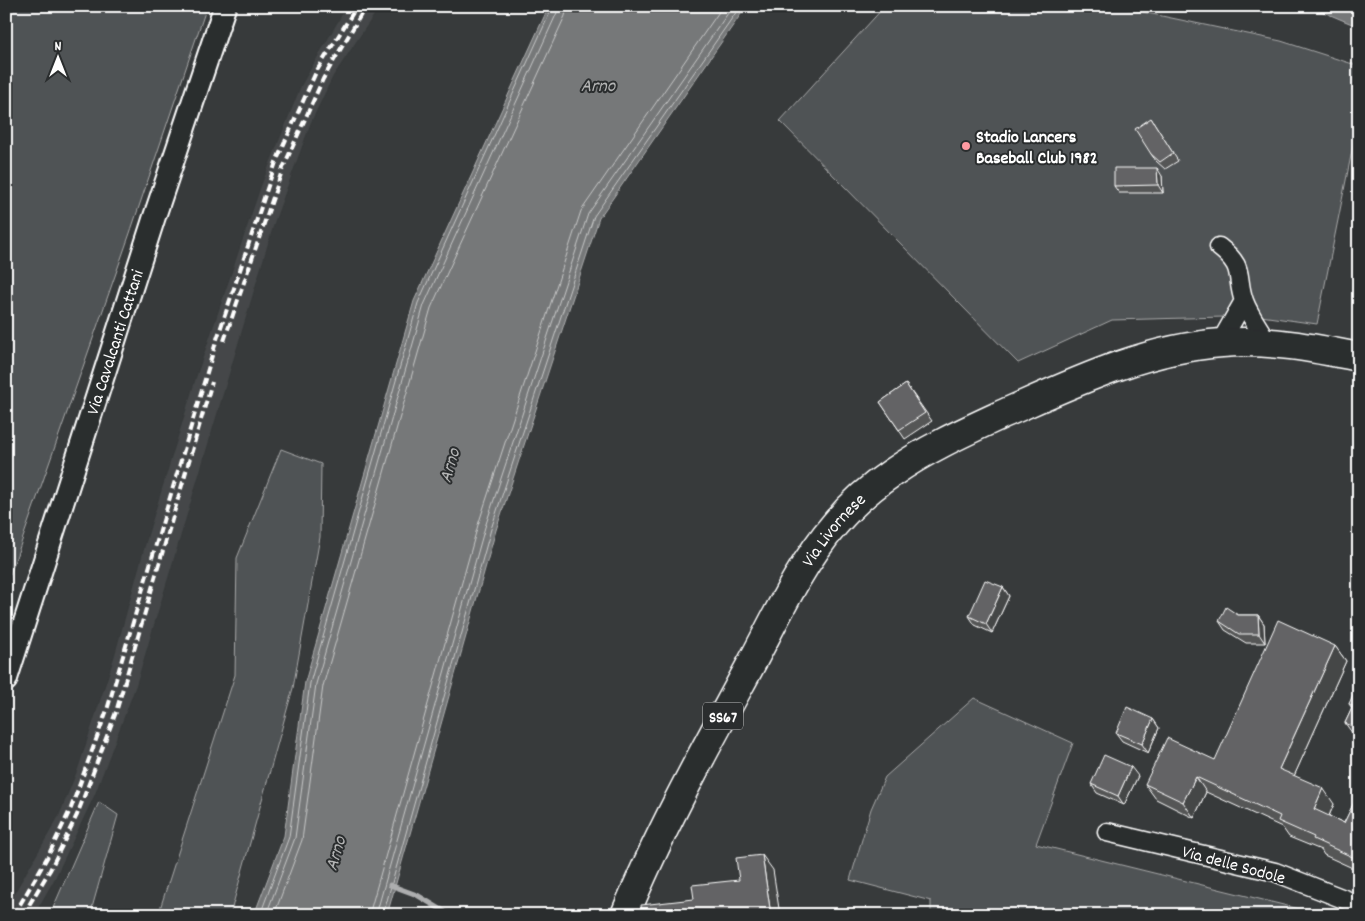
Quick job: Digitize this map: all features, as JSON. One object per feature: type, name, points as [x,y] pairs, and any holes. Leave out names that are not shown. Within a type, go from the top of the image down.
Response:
[{"type":"main road","name":"Via Livornese","points":[[625,915],[682,791],[793,588],[834,525],[850,507],[892,472],[969,430],[1043,396],[1127,364],[1161,354],[1220,343],[1267,342],[1359,357]]},
{"type":"street","name":"Via Cavalcanti Cattani","points":[[6,680],[154,218],[225,6]]},
{"type":"street","points":[[1219,247],[1229,255],[1238,268],[1244,301],[1267,342]]},
{"type":"street","points":[[1220,343],[1244,301]]},
{"type":"street","name":"Via delle Sodole","points":[[1106,832],[1275,872],[1359,905]]},
{"type":"shaded area","points":[[6,6],[207,6],[129,236],[6,586]]},
{"type":"shaded area","points":[[347,6],[380,6],[333,76],[311,122],[275,220],[136,685],[95,794],[55,878],[34,915],[6,915],[6,908],[59,816],[78,769],[114,658],[148,535],[196,378],[261,186],[301,86]]},
{"type":"shaded area","points":[[885,6],[1114,6],[1281,41],[1359,66],[1359,116],[1317,324],[1261,316],[1112,320],[1018,363],[780,121]]},
{"type":"shaded area","points":[[281,449],[321,464],[320,537],[293,688],[230,915],[158,915],[235,675],[237,558]]},
{"type":"shaded area","points":[[974,698],[1073,743],[1036,844],[1324,915],[931,915],[931,901],[850,880],[871,809],[885,777]]},
{"type":"shaded area","points":[[99,802],[118,815],[90,915],[50,915]]},
{"type":"water","name":"Arno","points":[[549,6],[753,6],[741,14],[599,218],[496,530],[387,915],[254,915],[284,836],[305,682],[414,301]]},
{"type":"water","points":[[1309,6],[1359,6],[1359,27]]},
{"type":"building","points":[[1151,118],[1173,153],[1160,162],[1151,154],[1135,129]]},
{"type":"building","points":[[1114,168],[1157,168],[1158,185],[1114,186]]},
{"type":"building","points":[[906,384],[925,413],[899,430],[880,402]]},
{"type":"building","points":[[985,580],[1003,587],[986,624],[969,616]]},
{"type":"building","points":[[1226,607],[1238,615],[1258,615],[1259,634],[1239,634],[1219,621]]},
{"type":"building","points":[[1278,620],[1335,646],[1279,769],[1323,788],[1314,809],[1344,823],[1359,792],[1359,860],[1278,821],[1280,816],[1196,777],[1183,802],[1145,784],[1167,738],[1215,760]]},
{"type":"building","points":[[1357,685],[1359,686],[1359,729],[1345,723],[1353,706],[1349,704]]},
{"type":"building","points":[[1127,707],[1153,719],[1142,744],[1116,733]]},
{"type":"building","points":[[1104,755],[1131,767],[1118,796],[1091,784]]},
{"type":"building","points":[[762,855],[771,915],[642,915],[641,905],[694,899],[692,885],[739,880],[736,858]]},
{"type":"waterway","points":[[390,885],[417,895],[450,915]]},
{"type":"railway","points":[[14,915],[48,856],[71,808],[107,710],[216,342],[276,162],[316,72],[357,6]]},
{"type":"railway","points":[[224,341],[283,168],[323,79],[366,6]]},
{"type":"railway","points":[[23,915],[50,870],[77,815],[116,712],[212,382]]},
{"type":"place","name":"Stadio Lancers Baseball Club 1982","points":[[966,146]]}]
